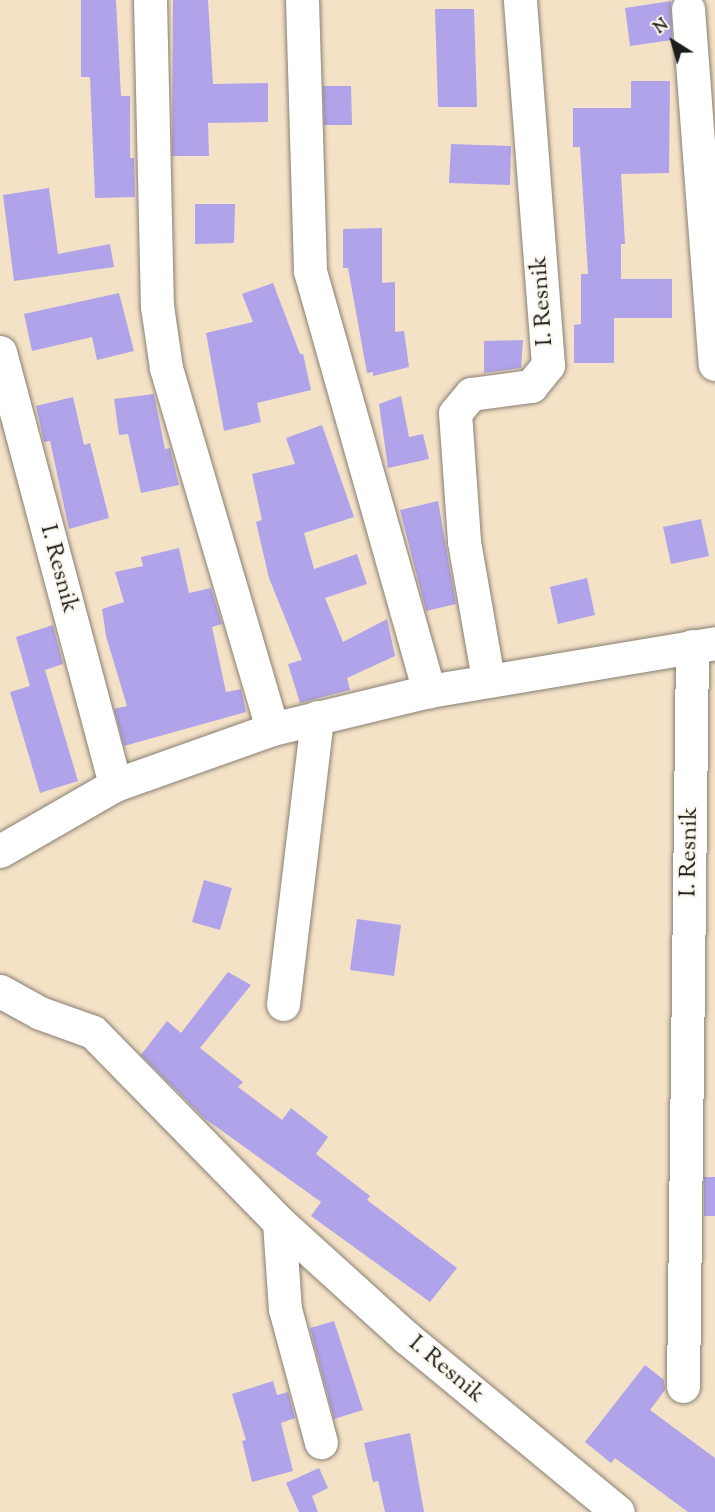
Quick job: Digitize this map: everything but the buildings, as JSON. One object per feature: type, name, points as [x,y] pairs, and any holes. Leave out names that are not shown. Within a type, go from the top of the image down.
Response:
[{"type":"street","points":[[150,0],[157,306],[166,368],[272,729]]},
{"type":"street","points":[[302,0],[310,271],[429,691]]},
{"type":"street","name":"I. Resnik","points":[[488,680],[464,541],[455,413],[471,394],[531,386],[548,365],[520,0]]},
{"type":"street","points":[[688,9],[715,364]]},
{"type":"street","name":"I. Resnik","points":[[0,352],[116,785]]},
{"type":"street","name":"I. Resnik","points":[[0,851],[116,785],[272,729],[429,691],[704,644],[702,1059],[683,1386]]},
{"type":"street","points":[[284,1005],[317,717]]},
{"type":"street","name":"I. Resnik","points":[[0,991],[40,1013],[93,1032],[279,1222],[407,1338],[618,1512]]},
{"type":"street","points":[[279,1222],[285,1309],[321,1442]]}]
